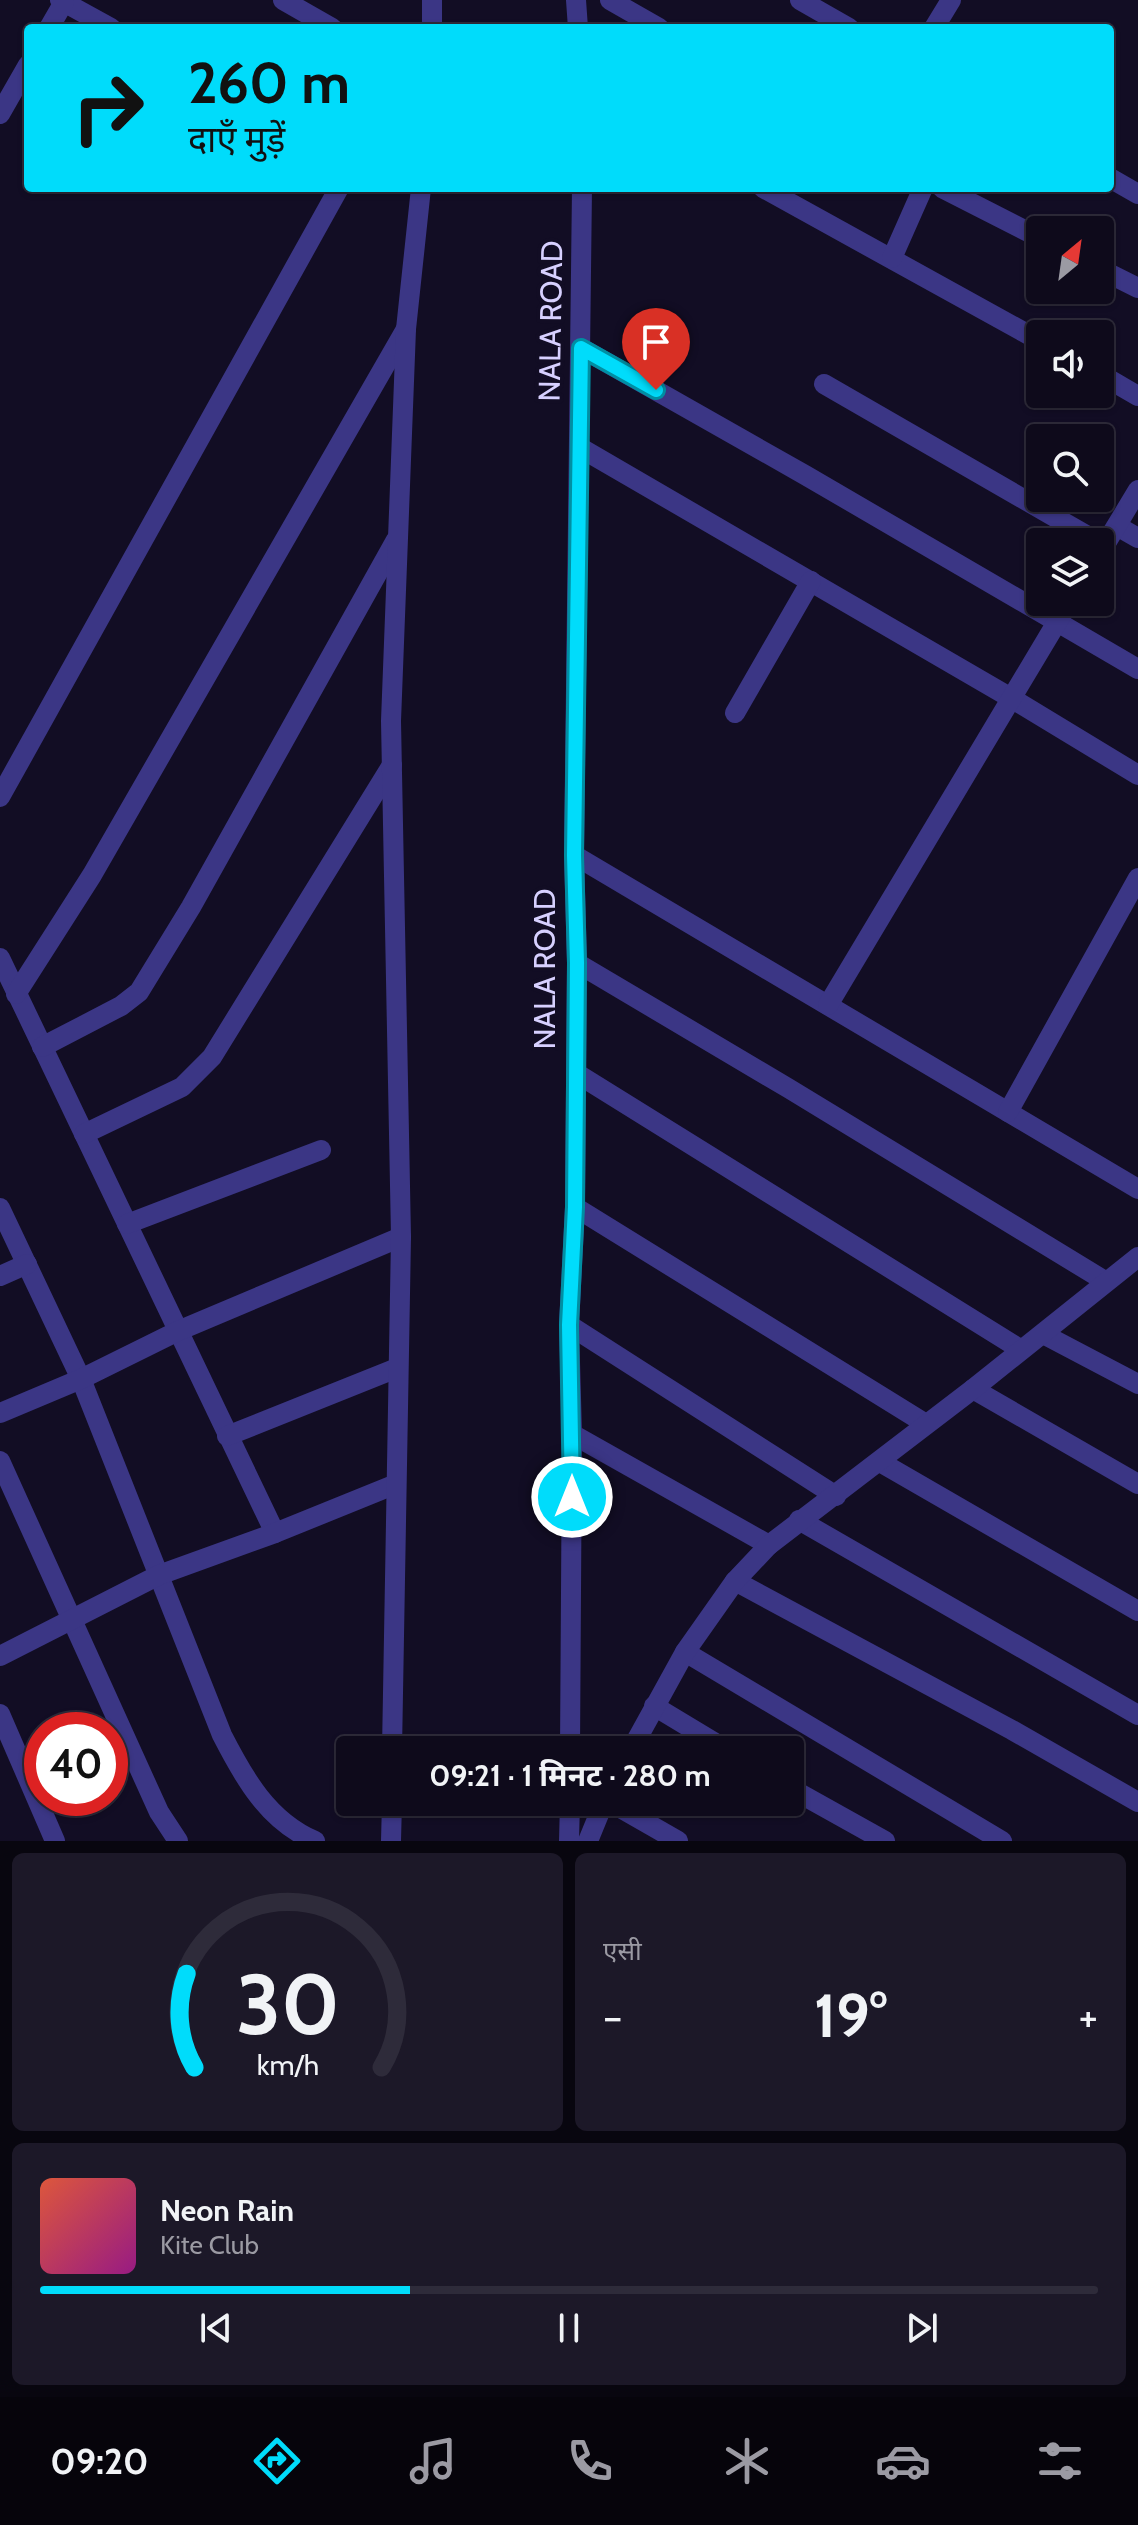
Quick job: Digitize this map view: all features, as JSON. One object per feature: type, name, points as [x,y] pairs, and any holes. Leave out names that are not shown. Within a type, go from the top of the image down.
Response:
[{"type":"street","points":[[283,0],[325,24]]},
{"type":"street","points":[[432,0],[432,24]]},
{"type":"street","points":[[576,0],[578,24]]},
{"type":"street","points":[[610,0],[652,24]]},
{"type":"street","points":[[800,0],[842,24]]},
{"type":"street","points":[[936,24],[951,0]]},
{"type":"street","points":[[51,24],[62,1],[104,24]]},
{"type":"street","points":[[0,114],[24,72]]},
{"type":"street","points":[[1114,180],[1138,194]]},
{"type":"street","points":[[0,797],[337,192]]},
{"type":"street","points":[[392,1736],[401,1237],[392,765],[396,540],[416,192]]},
{"type":"street","name":"NALA ROAD","points":[[570,1736],[572,1434],[569,1325],[575,1207],[577,963],[574,855],[582,192]]},
{"type":"street","points":[[770,192],[1026,333]]},
{"type":"street","points":[[892,258],[921,192]]},
{"type":"street","points":[[950,192],[1026,231]]},
{"type":"street","points":[[1114,276],[1138,288]]},
{"type":"street","points":[[16,994],[92,875],[406,329]]},
{"type":"street","points":[[581,348],[1138,669]]},
{"type":"street","points":[[1114,382],[1138,396]]},
{"type":"street","points":[[824,384],[1070,528]]},
{"type":"street","points":[[579,447],[1138,775]]},
{"type":"street","points":[[1114,530],[1138,490]]},
{"type":"street","points":[[1117,526],[1138,538]]},
{"type":"street","points":[[42,1047],[121,1006],[139,992],[191,907],[396,540]]},
{"type":"street","points":[[735,713],[811,581]]},
{"type":"street","points":[[828,1005],[1060,616]]},
{"type":"street","points":[[84,1134],[182,1087],[212,1057],[392,765]]},
{"type":"street","points":[[574,855],[1138,1189]]},
{"type":"street","points":[[1008,1112],[1138,878]]},
{"type":"street","points":[[0,958],[275,1533]]},
{"type":"street","points":[[577,963],[1105,1281]]},
{"type":"street","points":[[576,1073],[1020,1349]]},
{"type":"street","points":[[127,1224],[321,1150]]},
{"type":"street","points":[[575,1207],[926,1424]]},
{"type":"street","points":[[0,1208],[81,1379],[222,1735],[240,1770],[266,1807],[300,1835],[315,1841]]},
{"type":"street","points":[[0,1413],[81,1379],[178,1331],[401,1237]]},
{"type":"street","points":[[638,1736],[685,1652],[735,1581],[769,1545],[880,1462],[1138,1257]]},
{"type":"street","points":[[0,1276],[27,1264]]},
{"type":"street","points":[[569,1325],[836,1496]]},
{"type":"street","points":[[1043,1334],[1138,1384]]},
{"type":"street","points":[[227,1436],[397,1368]]},
{"type":"street","points":[[973,1389],[1138,1484]]},
{"type":"street","points":[[572,1434],[769,1545]]},
{"type":"street","points":[[0,1461],[159,1812],[178,1841]]},
{"type":"street","points":[[880,1462],[1138,1611]]},
{"type":"street","points":[[0,1656],[159,1575],[396,1484]]},
{"type":"street","points":[[799,1520],[1138,1715]]},
{"type":"street","points":[[735,1581],[1012,1730],[1138,1802]]},
{"type":"street","points":[[685,1652],[1002,1841]]},
{"type":"street","points":[[654,1706],[704,1736]]},
{"type":"street","points":[[0,1714],[55,1841]]},
{"type":"street","points":[[804,1796],[885,1841]]},
{"type":"street","points":[[391,1841],[392,1816]]},
{"type":"street","points":[[569,1841],[570,1816]]},
{"type":"street","points":[[588,1841],[600,1816]]},
{"type":"street","points":[[632,1816],[678,1841]]},
{"type":"route","points":[[572,1497],[569,1325],[575,1207],[577,963],[574,855],[581,348],[656,390]]}]
